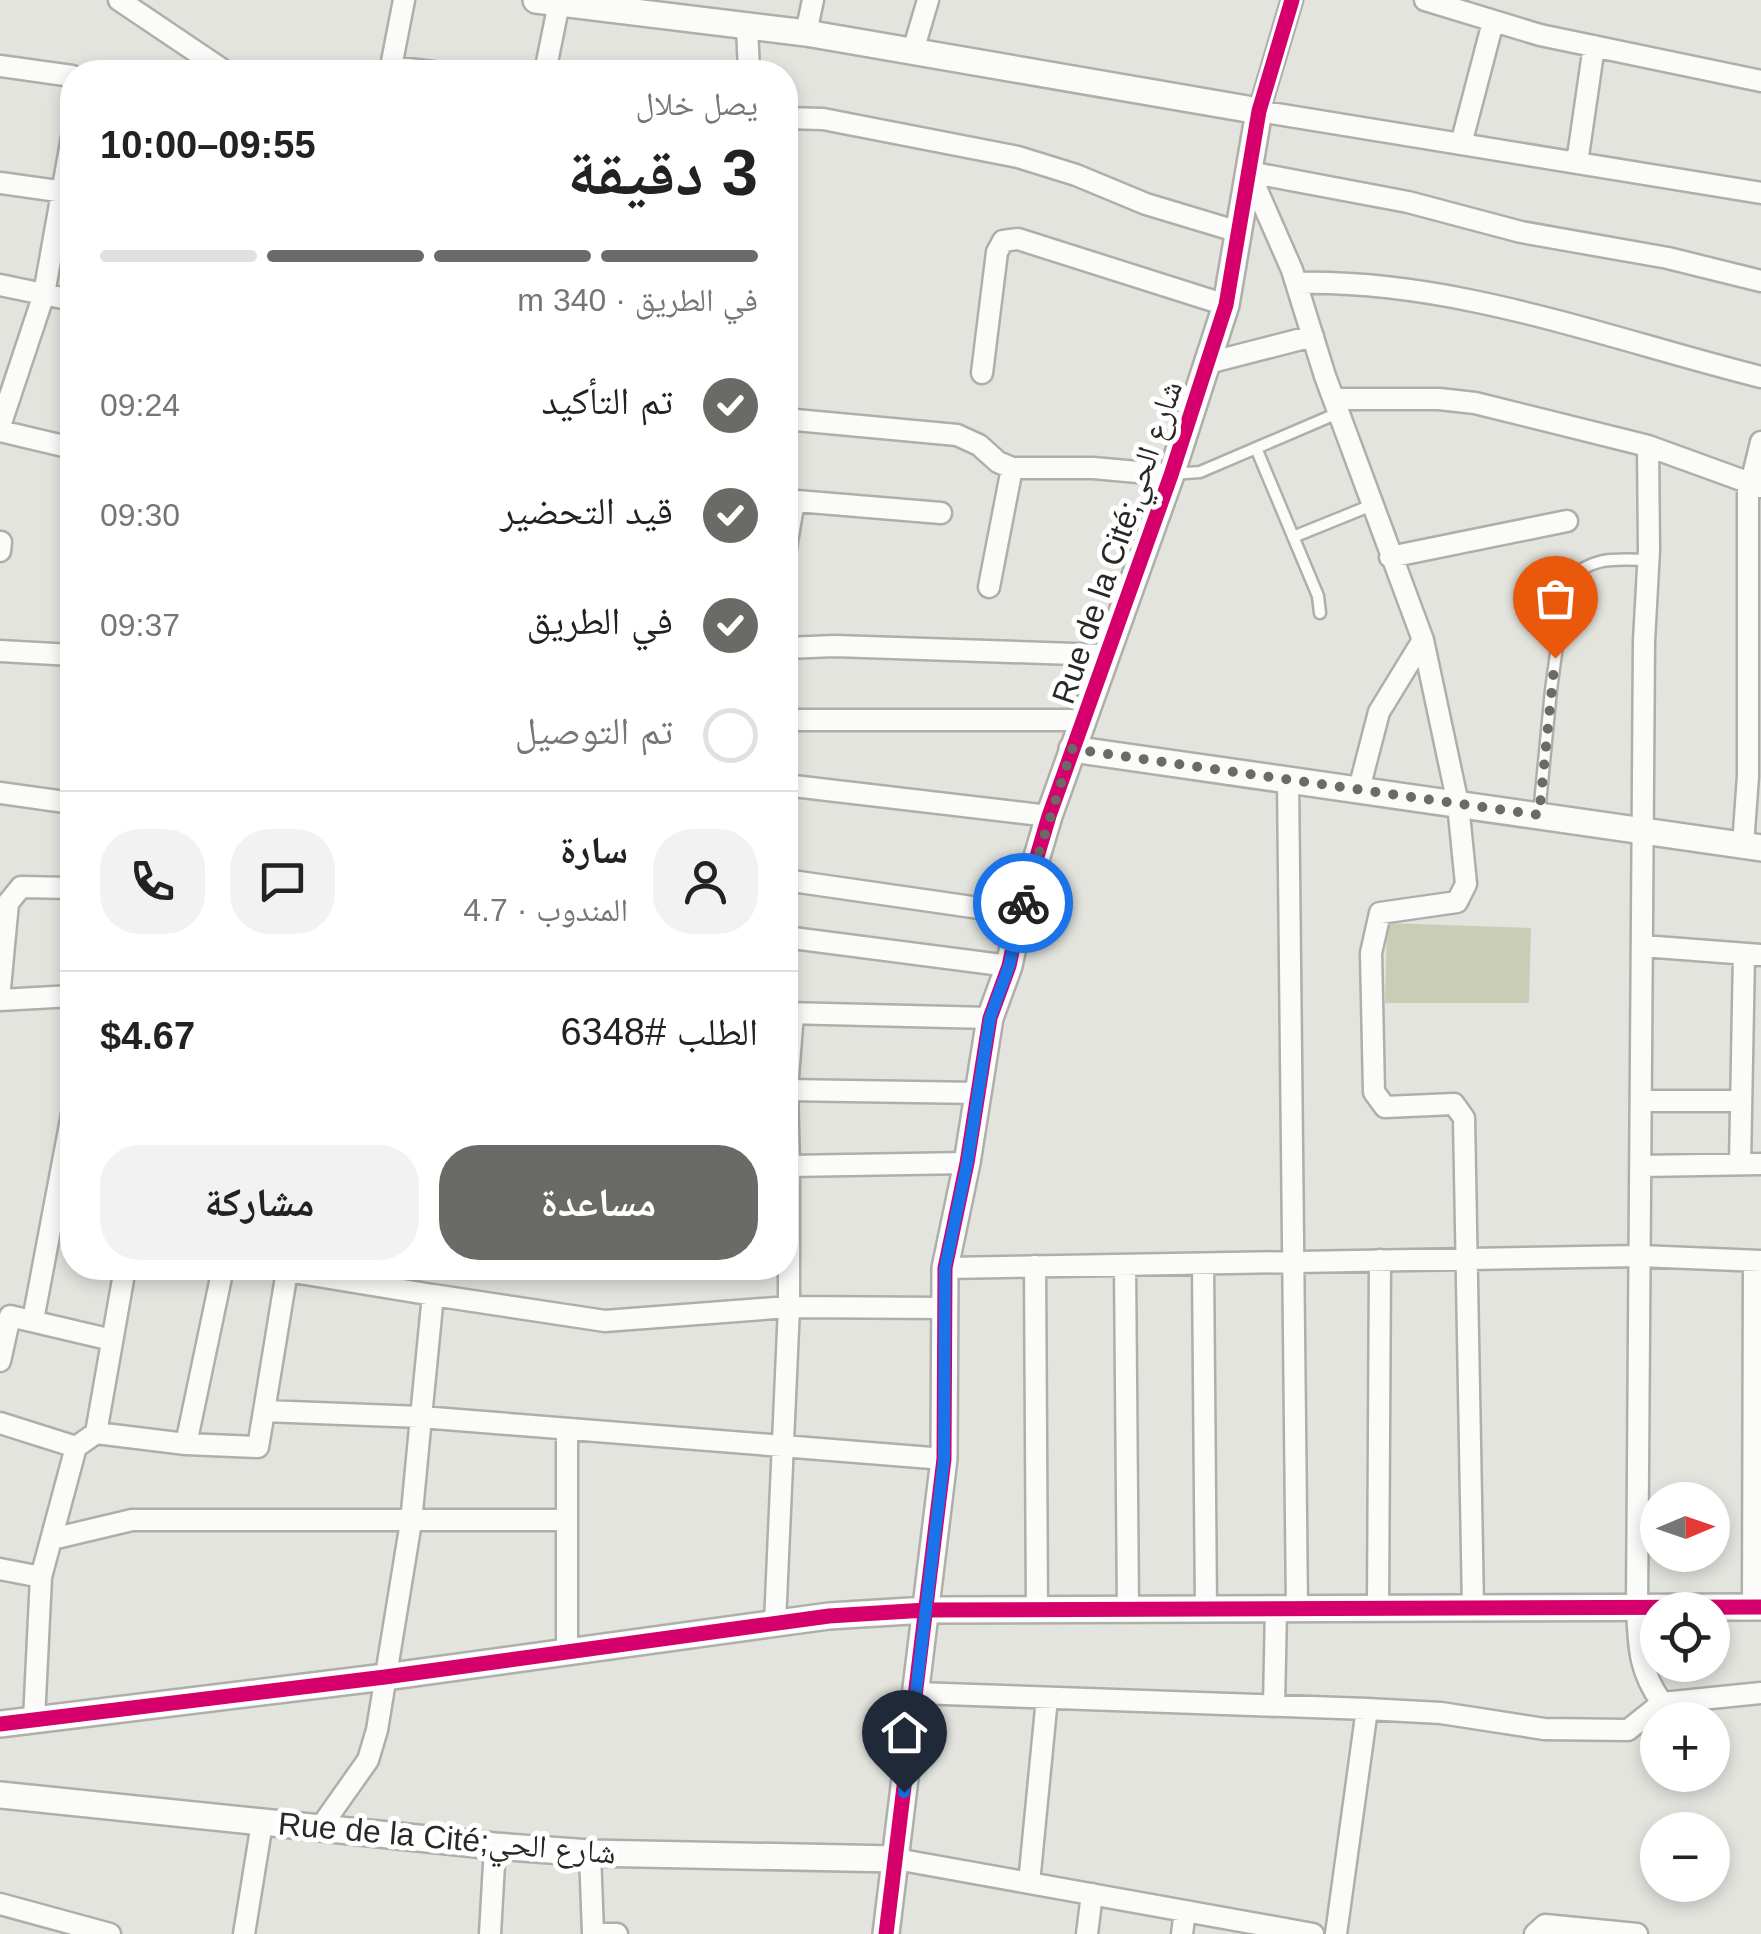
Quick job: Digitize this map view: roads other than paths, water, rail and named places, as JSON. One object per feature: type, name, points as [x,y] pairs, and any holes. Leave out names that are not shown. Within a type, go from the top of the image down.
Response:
[{"type":"street","points":[[119,0],[208,60]]},
{"type":"street","points":[[392,60],[404,0]]},
{"type":"street","points":[[806,33],[813,0]]},
{"type":"street","points":[[914,52],[928,0]]},
{"type":"street","points":[[1259,111],[1292,0]]},
{"type":"street","points":[[1425,0],[1493,22],[1761,81]]},
{"type":"street","points":[[546,60],[548,1],[806,33],[1761,194]]},
{"type":"street","points":[[1461,144],[1493,22]]},
{"type":"street","points":[[747,26],[748,60]]},
{"type":"street","points":[[1577,163],[1594,46]]},
{"type":"street","points":[[0,66],[60,74]]},
{"type":"street","name":"Rue de la Cité;شارع الحي","points":[[886,1934],[944,1459],[945,1268],[967,1164],[990,1018],[1009,966],[1049,816],[1171,474],[1226,305],[1259,111]]},
{"type":"street","points":[[798,118],[823,119],[1018,157],[1076,174],[1146,204],[1239,232]]},
{"type":"street","points":[[1248,172],[1408,202],[1522,232],[1668,258],[1761,281]]},
{"type":"street","points":[[1248,172],[1296,283],[1336,406],[1423,640],[1458,804],[1466,884],[1457,902],[1380,912],[1371,953],[1374,1092],[1386,1107],[1454,1104],[1464,1118],[1473,1608]]},
{"type":"street","points":[[0,183],[60,192]]},
{"type":"street","points":[[60,224],[44,294],[0,429],[60,445]]},
{"type":"street","points":[[982,373],[996,252],[1003,241],[1018,239],[1226,305]]},
{"type":"street","points":[[1296,283],[1339,282],[1436,294],[1537,316],[1761,377]]},
{"type":"street","points":[[0,285],[60,297]]},
{"type":"street","points":[[1208,363],[1312,336]]},
{"type":"street","points":[[1336,406],[1439,399],[1475,404],[1648,446],[1754,486]]},
{"type":"street","points":[[798,420],[958,434],[1012,468],[1092,468],[1171,474]]},
{"type":"street","points":[[1072,749],[1752,846],[1753,475],[1761,442]]},
{"type":"street","points":[[1648,446],[1639,1650],[1645,1679],[1662,1702],[1761,1693]]},
{"type":"street","points":[[989,587],[1012,468]]},
{"type":"street","points":[[798,502],[940,513]]},
{"type":"street","points":[[1390,557],[1567,522]]},
{"type":"street","points":[[0,552],[1,542]]},
{"type":"street","points":[[1359,790],[1379,712],[1423,640]]},
{"type":"street","points":[[798,647],[1104,655]]},
{"type":"street","points":[[0,651],[60,654]]},
{"type":"street","points":[[798,720],[1084,720]]},
{"type":"street","points":[[1274,1706],[1287,1608],[1291,1262],[1288,780]]},
{"type":"street","points":[[798,787],[1049,816]]},
{"type":"street","points":[[0,793],[60,800]]},
{"type":"street","points":[[798,882],[1020,914]]},
{"type":"street","points":[[0,988],[8,903],[21,888],[60,888]]},
{"type":"street","points":[[798,938],[1009,966]]},
{"type":"street","points":[[1641,1166],[1750,1164],[1741,1101],[1751,1075],[1753,954],[1642,946]]},
{"type":"street","points":[[0,1000],[60,997]]},
{"type":"street","points":[[798,1013],[990,1018]]},
{"type":"street","points":[[798,1090],[979,1093]]},
{"type":"street","points":[[1642,1101],[1741,1101]]},
{"type":"street","points":[[798,1166],[967,1164]]},
{"type":"street","points":[[33,1320],[60,1177]]},
{"type":"street","points":[[0,1724],[385,1677],[829,1616],[926,1610],[1757,1607],[1758,1261],[1640,1256],[945,1268]]},
{"type":"street","points":[[1378,1608],[1380,1260]]},
{"type":"street","points":[[1203,1264],[1206,1609]]},
{"type":"street","points":[[1125,1265],[1128,1609]]},
{"type":"street","points":[[1035,1266],[1038,1610]]},
{"type":"street","points":[[96,1433],[123,1280]]},
{"type":"street","points":[[186,1444],[220,1280]]},
{"type":"street","points":[[34,1720],[41,1577],[76,1447],[96,1433],[186,1444],[258,1447],[280,1280]]},
{"type":"street","points":[[343,1280],[605,1322],[789,1307],[945,1308]]},
{"type":"street","points":[[775,1624],[789,1280]]},
{"type":"street","points":[[320,1828],[368,1760],[377,1730],[411,1522],[433,1296]]},
{"type":"street","points":[[0,1361],[5,1313],[112,1340]]},
{"type":"street","points":[[264,1411],[421,1417],[944,1459]]},
{"type":"street","points":[[0,1424],[76,1447]]},
{"type":"street","points":[[567,1652],[568,1431]]},
{"type":"street","points":[[52,1540],[132,1520],[565,1520]]},
{"type":"street","points":[[0,1569],[41,1577]]},
{"type":"street","points":[[916,1693],[1441,1713],[1544,1729],[1628,1730],[1640,1720]]},
{"type":"street","points":[[1029,1883],[1047,1698]]},
{"type":"street","points":[[1336,1934],[1368,1709]]},
{"type":"street","name":"Rue de la Cité;شارع الحي","points":[[0,1795],[590,1853],[896,1859]]},
{"type":"street","points":[[244,1934],[262,1823]]},
{"type":"street","points":[[490,1934],[494,1846]]},
{"type":"street","points":[[590,1853],[593,1934],[617,1934]]},
{"type":"street","points":[[896,1859],[1313,1934]]},
{"type":"street","points":[[1086,1934],[1092,1894]]},
{"type":"street","points":[[0,1904],[110,1934]]},
{"type":"street","points":[[1182,1934],[1184,1911]]},
{"type":"street","points":[[1535,1934],[1545,1925],[1560,1924],[1637,1934]]},
{"type":"lane","points":[[1171,474],[1200,472],[1336,406]]},
{"type":"lane","points":[[1256,448],[1318,596],[1320,613]]},
{"type":"lane","points":[[1293,537],[1372,505]]},
{"type":"lane","points":[[1539,815],[1566,580],[1586,564],[1605,559],[1648,560]]}]
